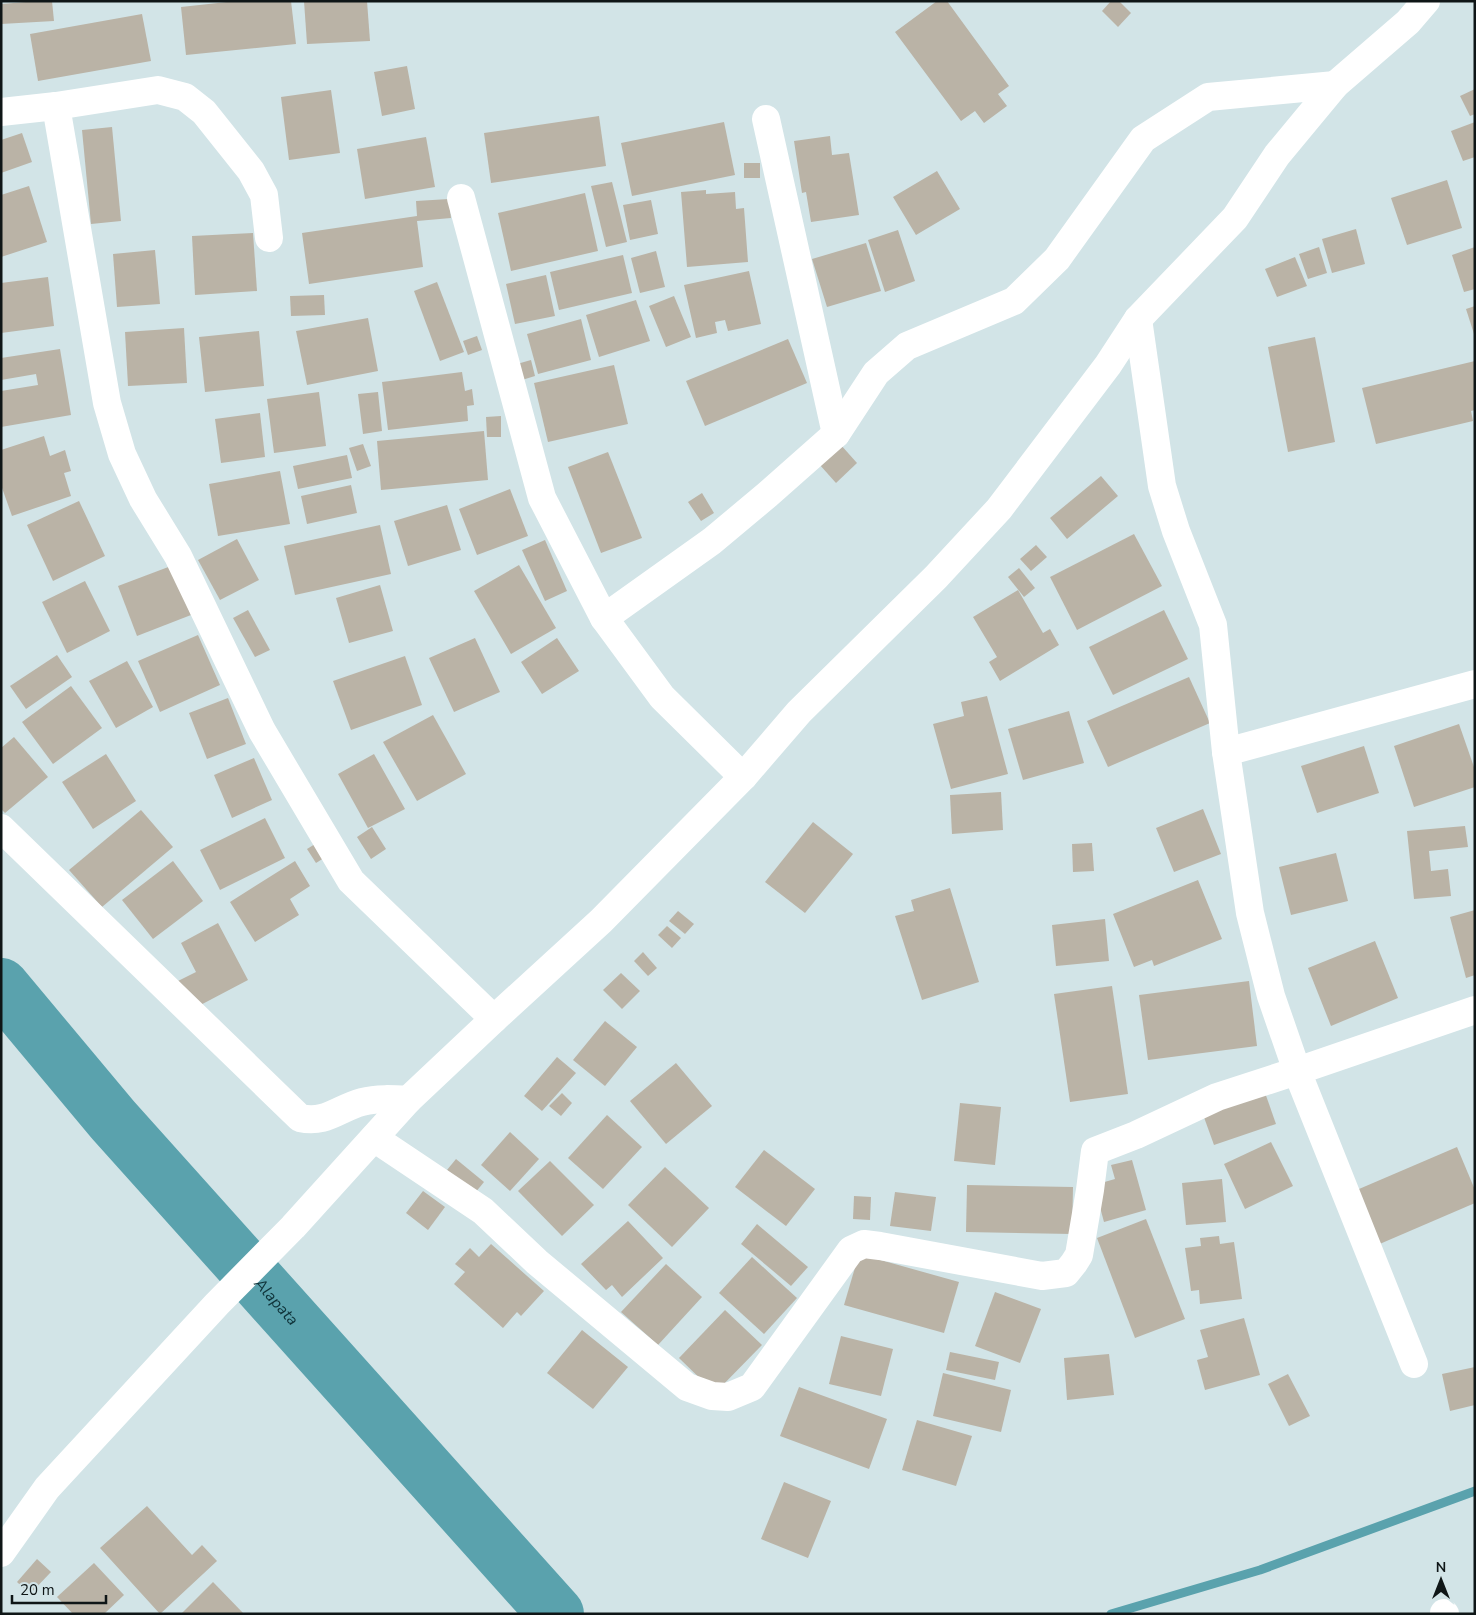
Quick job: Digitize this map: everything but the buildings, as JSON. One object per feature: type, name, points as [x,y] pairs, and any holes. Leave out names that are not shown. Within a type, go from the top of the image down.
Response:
[{"type":"street","points":[[1,1553],[47,1488],[217,1304],[293,1227],[408,1100],[601,921],[743,777],[799,712],[936,577],[998,509],[1108,365],[1138,319],[1235,218],[1277,155],[1335,84],[1408,22],[1426,1]]},
{"type":"street","points":[[604,618],[712,541],[836,434],[876,373],[907,346],[1014,301],[1057,259],[1143,139],[1208,97],[1335,84]]},
{"type":"street","points":[[1,112],[56,106],[158,90],[185,97],[204,112],[251,171],[264,195],[269,238]]},
{"type":"street","points":[[56,106],[108,404],[122,454],[143,498],[178,556],[262,731],[351,881],[494,1019]]},
{"type":"street","points":[[766,119],[836,434]]},
{"type":"street","points":[[462,198],[542,498],[604,618],[662,696],[743,777]]},
{"type":"street","points":[[1138,319],[1162,486],[1176,531],[1213,625],[1226,752],[1250,913],[1271,996],[1297,1071],[1414,1364]]},
{"type":"street","points":[[1226,752],[1475,684]]},
{"type":"street","points":[[1,828],[300,1118],[320,1120],[360,1102],[376,1099],[408,1100]]},
{"type":"street","points":[[374,1138],[483,1211],[537,1262],[687,1387],[712,1396],[728,1398],[752,1387],[851,1250],[864,1244],[1042,1276],[1066,1273],[1078,1255],[1090,1190],[1094,1151],[1136,1135],[1217,1097],[1475,1010]]},
{"type":"waterway","name":"Alapata","points":[[1,986],[113,1120],[556,1614]]},
{"type":"waterway","points":[[1111,1614],[1260,1570],[1475,1491]]}]
